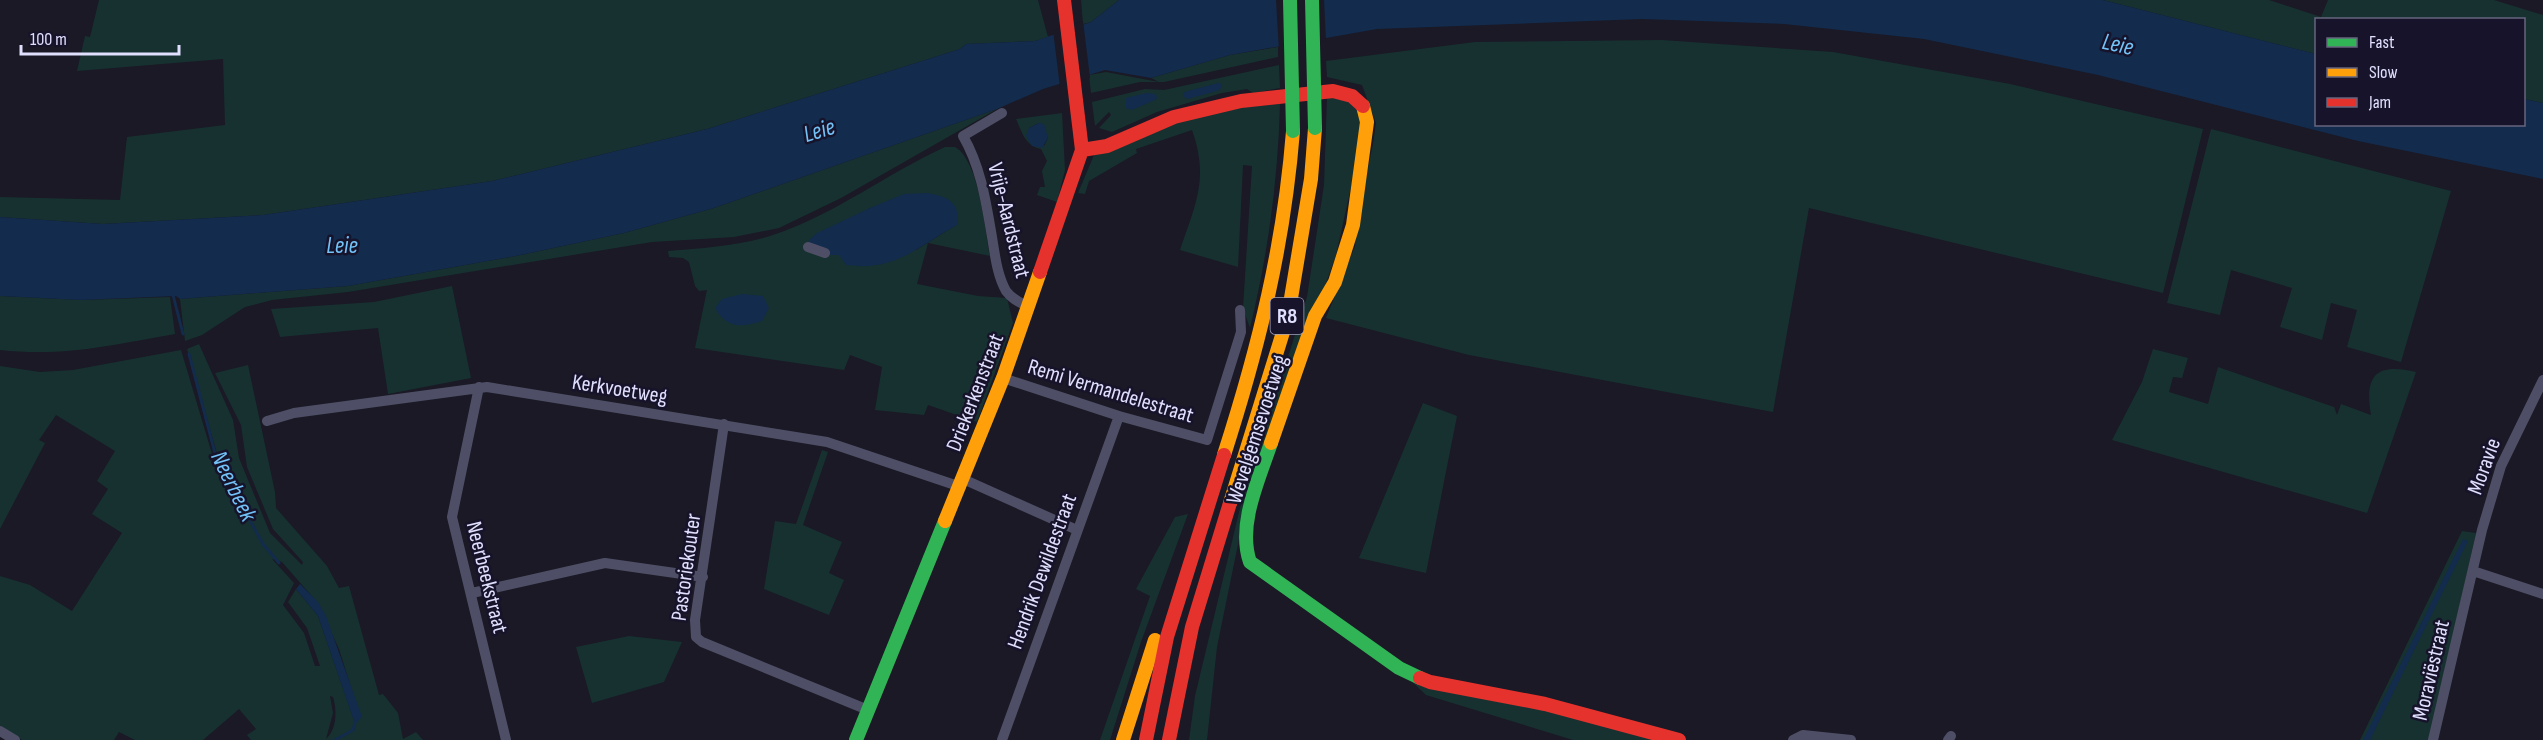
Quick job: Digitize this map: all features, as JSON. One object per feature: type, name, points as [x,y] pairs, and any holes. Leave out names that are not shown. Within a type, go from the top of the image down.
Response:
[{"type":"main road","name":"Driekerkenstraat","points":[[856,740],[1003,378],[1082,150],[1064,0]]},
{"type":"main road","name":"R8","points":[[1146,740],[1170,626],[1196,534],[1260,336],[1283,233],[1293,131],[1290,0]]},
{"type":"main road","name":"R8","points":[[1169,740],[1192,627],[1288,316],[1311,179],[1315,128],[1312,0]]},
{"type":"main road","name":"Wevelgemsevoetweg","points":[[1082,150],[1095,150],[1151,124],[1217,104],[1250,98],[1333,91],[1348,93],[1360,100],[1366,111],[1367,122],[1353,225],[1335,282],[1314,316],[1254,492],[1244,545],[1245,554],[1260,570],[1399,668],[1430,682],[1555,706],[1680,740]]},
{"type":"main road","points":[[1123,740],[1157,636],[1170,626]]},
{"type":"main road","points":[[1175,703],[1178,740]]},
{"type":"street","name":"Vrije-Aardstraat","points":[[1002,113],[963,136],[973,155],[984,191],[997,265],[1006,290],[1015,300],[1028,307]]},
{"type":"street","points":[[808,247],[825,253]]},
{"type":"street","name":"Remi Vermandelestraat","points":[[1003,378],[1119,416],[1207,440],[1240,332],[1240,310]]},
{"type":"street","name":"Moravie","points":[[2464,609],[2501,466],[2543,380]]},
{"type":"street","name":"Kerkvoetweg","points":[[267,421],[294,413],[479,387],[724,424],[845,447],[962,483],[1077,530]]},
{"type":"street","name":"Neerbeekstraat","points":[[479,387],[452,517],[506,740]]},
{"type":"street","name":"Hendrik Dewildestraat","points":[[1002,740],[1119,416]]},
{"type":"street","name":"Pastoriekouter","points":[[724,424],[694,628],[696,637],[702,642],[868,710]]},
{"type":"street","points":[[472,593],[605,563],[703,577]]},
{"type":"street","points":[[2474,571],[2543,594]]},
{"type":"street","name":"Moraviëstraat","points":[[2433,740],[2464,609]]},
{"type":"street","points":[[0,731],[15,740]]},
{"type":"street","points":[[1793,740],[1803,735],[1812,735],[1851,740]]},
{"type":"green space","points":[[99,0],[1038,0],[1048,37],[1035,41],[966,44],[960,49],[707,129],[492,181],[263,215],[103,224],[0,217],[0,197],[120,200],[127,137],[225,125],[223,59],[77,71],[85,36],[90,37]]},
{"type":"green space","points":[[1081,0],[1119,0],[1091,22],[1083,24]]},
{"type":"green space","points":[[2103,0],[2269,0],[2321,17],[2328,0],[2494,0],[2543,15],[2543,103],[2525,99],[2525,18],[2315,18],[2315,54]]},
{"type":"green space","points":[[1662,40],[1833,52],[2010,84],[2203,129],[2163,293],[1809,208],[1773,412],[1469,355],[1326,318],[1355,246],[1358,215],[1376,123],[1362,85],[1327,77],[1326,61],[1475,42]]},
{"type":"green space","points":[[1278,47],[1278,57],[1159,82],[1151,78],[1230,55]]},
{"type":"green space","points":[[1279,65],[1280,88],[1253,93],[1247,89],[1222,93],[1157,112],[1112,132],[1099,128],[1111,115],[1109,112],[1095,126],[1092,102],[1145,89],[1164,90]]},
{"type":"green space","points":[[1106,72],[1159,82],[1140,82],[1091,93],[1089,75]]},
{"type":"green space","points":[[1327,98],[1349,98],[1361,116],[1357,160],[1336,255],[1245,510],[1217,647],[1207,740],[1189,740],[1195,696],[1240,508],[1307,297],[1324,185]]},
{"type":"green space","points":[[1280,104],[1271,217],[1250,328],[1243,308],[1252,166],[1243,165],[1238,267],[1180,250],[1195,204],[1200,177],[1200,162],[1192,130],[1136,149],[1137,153],[1089,181],[1085,194],[1078,193],[1094,155],[1137,136],[1207,110]]},
{"type":"green space","points":[[997,109],[841,198],[779,228],[734,237],[652,242],[348,292],[272,300],[245,307],[202,335],[185,341],[180,299],[348,286],[516,256],[624,233],[714,208]]},
{"type":"green space","points":[[1062,113],[1065,170],[1057,202],[1037,195],[1040,187],[1045,187],[1042,171],[1047,161],[1041,149],[1031,145],[1025,138],[1016,119]],"holes":[[[1039,123],[1048,138],[1044,146],[1029,128]]]},
{"type":"green space","points":[[2211,129],[2451,191],[2401,362],[2347,347],[2357,310],[2331,303],[2322,340],[2280,327],[2292,288],[2231,270],[2220,315],[2167,303]]},
{"type":"green space","points":[[945,147],[955,147],[963,154],[970,166],[980,197],[990,256],[928,243],[917,284],[978,296],[1007,298],[1013,323],[977,422],[928,405],[924,415],[875,410],[882,367],[850,355],[844,370],[695,348],[707,290],[699,291],[695,286],[689,262],[683,258],[669,257],[668,251],[734,244],[760,239],[795,227]],"holes":[[[870,208],[956,225],[916,250],[848,221]]]},
{"type":"green space","points":[[452,286],[471,378],[388,394],[378,328],[280,337],[271,309],[374,302]]},
{"type":"green space","points":[[0,296],[81,300],[170,297],[175,334],[67,351],[0,350]]},
{"type":"green space","points":[[199,344],[233,420],[239,458],[270,533],[302,565],[303,562],[273,529],[247,467],[241,425],[215,373],[248,365],[275,492],[276,508],[327,566],[339,588],[349,586],[379,695],[383,694],[398,713],[403,739],[416,732],[423,740],[251,740],[247,735],[256,729],[239,709],[203,740],[135,740],[119,732],[114,740],[22,740],[0,727],[0,576],[30,585],[72,611],[122,533],[92,514],[108,489],[97,481],[115,451],[56,415],[39,440],[45,443],[0,529],[0,366],[40,372],[73,370],[181,350],[215,464],[220,464],[187,349]],"holes":[[[272,559],[282,562],[317,602],[339,649],[350,684],[355,723],[318,616],[296,589],[288,602],[307,628],[320,666],[315,666],[304,633],[283,605],[294,583]],[[330,696],[333,697],[335,719],[330,735],[326,739],[333,713]]]},
{"type":"green space","points":[[2153,349],[2188,358],[2182,378],[2173,377],[2169,392],[2208,404],[2218,367],[2334,407],[2337,415],[2341,404],[2371,415],[2370,390],[2376,375],[2392,369],[2416,372],[2367,513],[2112,440],[2142,382]]},
{"type":"green space","points":[[1423,403],[1457,416],[1426,573],[1359,558]]},
{"type":"green space","points":[[822,450],[828,452],[803,525],[842,542],[829,573],[844,580],[829,615],[764,589],[775,521],[796,524]]},
{"type":"green space","points":[[1188,514],[1141,642],[1110,740],[1100,740],[1150,596],[1136,589],[1175,517]]},
{"type":"green space","points":[[2462,531],[2476,533],[2429,740],[2360,740]]},
{"type":"green space","points":[[629,636],[682,642],[664,682],[592,703],[576,647]]},
{"type":"green space","points":[[1407,677],[1666,740],[1573,740],[1426,695]]},
{"type":"water","name":"Leie","points":[[1119,0],[2103,0],[2315,54],[2315,126],[2525,126],[2525,99],[2543,103],[2543,179],[2358,141],[2098,75],[1924,39],[1784,24],[1642,19],[1377,29],[1230,55],[1151,78],[1105,70],[1043,89],[997,109],[714,208],[624,233],[516,256],[348,286],[180,299],[176,296],[81,300],[0,296],[0,217],[103,224],[263,215],[492,181],[707,129],[960,49],[966,44],[1035,41],[1091,22]]},
{"type":"water","points":[[1218,83],[1222,84],[1220,90],[1188,99],[1184,97],[1183,93]]},
{"type":"water","points":[[1146,93],[1156,94],[1157,99],[1132,110],[1126,108],[1126,98]]},
{"type":"water","points":[[1039,123],[1044,124],[1048,138],[1042,148],[1032,146],[1026,136],[1029,128]]},
{"type":"water","points":[[926,193],[951,201],[957,211],[957,225],[905,256],[878,265],[846,265],[839,255],[824,255],[807,248],[809,240],[817,233],[870,208],[904,194]]},
{"type":"water","points":[[742,294],[763,296],[769,308],[762,321],[735,325],[719,315],[715,308],[722,299]]},
{"type":"water","points":[[2463,539],[2468,541],[2370,740],[2363,740]]},
{"type":"water","points":[[300,584],[318,602],[326,616],[362,717],[355,724],[318,616],[296,589]]},
{"type":"pier","points":[[1276,0],[1324,0],[1326,41],[1279,50]]},
{"type":"pier","points":[[1083,21],[1090,78],[1060,87],[1053,30]]},
{"type":"waterway","name":"Neerbeek","points":[[173,295],[183,334]]},
{"type":"waterway","name":"Neerbeek","points":[[189,354],[217,461],[263,544],[279,563]]},
{"type":"waterway","name":"Neerbeek","points":[[335,740],[353,730],[356,719]]},
{"type":"traffic: fast","points":[[1290,0],[1293,131]]},
{"type":"traffic: fast","points":[[1312,0],[1315,128]]},
{"type":"traffic: fast","points":[[1271,443],[1251,502],[1248,518],[1246,533],[1250,562],[1399,668],[1420,678]]},
{"type":"traffic: fast","points":[[856,740],[945,521]]},
{"type":"traffic: slow","points":[[1271,443],[1315,316],[1335,282],[1353,225],[1367,122],[1363,106]]},
{"type":"traffic: slow","points":[[1230,503],[1288,316],[1311,179],[1315,128]]},
{"type":"traffic: slow","points":[[1224,455],[1259,335],[1268,295],[1283,214],[1293,131]]},
{"type":"traffic: slow","points":[[945,521],[1003,378],[1040,272]]},
{"type":"traffic: slow","points":[[1123,740],[1155,640]]},
{"type":"traffic: jam","points":[[1040,272],[1082,150],[1064,0]]},
{"type":"traffic: jam","points":[[1082,150],[1107,146],[1174,117],[1241,101],[1333,91],[1352,96],[1363,106]]},
{"type":"traffic: jam","points":[[1146,740],[1167,637],[1224,455]]},
{"type":"traffic: jam","points":[[1169,740],[1192,627],[1230,503]]},
{"type":"traffic: jam","points":[[1420,678],[1430,682],[1545,704],[1679,740]]}]
